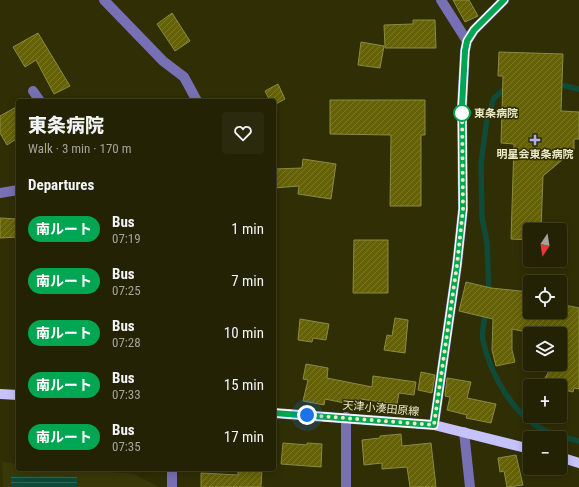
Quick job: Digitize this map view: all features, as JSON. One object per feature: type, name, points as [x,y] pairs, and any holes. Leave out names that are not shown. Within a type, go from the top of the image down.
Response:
[{"type":"main road","points":[[0,394],[16,394]]},
{"type":"main road","name":"天津小湊田原線","points":[[276,413],[346,417],[434,425],[523,447]]},
{"type":"main road","points":[[567,459],[579,463]]},
{"type":"street","points":[[104,0],[163,61],[184,78],[196,99]]},
{"type":"street","points":[[441,0],[467,41]]},
{"type":"street","points":[[434,425],[457,265],[462,217],[462,106],[467,41],[480,22],[504,0]]},
{"type":"street","points":[[33,91],[39,99]]},
{"type":"street","points":[[0,193],[16,190]]},
{"type":"street","points":[[346,417],[346,487]]},
{"type":"street","points":[[464,432],[470,487]]},
{"type":"street","points":[[172,471],[172,487]]},
{"type":"shaded area","points":[[2,462],[16,464],[16,471],[100,471],[134,474],[159,487],[3,487]]},
{"type":"shaded area","points":[[11,476],[77,477],[77,487],[11,487]]},
{"type":"building","points":[[453,0],[469,0],[478,16],[465,22]]},
{"type":"building","points":[[172,13],[190,41],[175,51],[157,24]]},
{"type":"building","points":[[413,20],[435,20],[436,48],[385,48],[384,25],[413,24]]},
{"type":"building","points":[[38,33],[70,86],[54,94],[36,60],[25,67],[13,47]]},
{"type":"building","points":[[361,42],[384,46],[380,68],[358,65]]},
{"type":"building","points":[[499,52],[563,54],[561,111],[579,112],[579,139],[574,139],[574,150],[543,176],[541,223],[523,223],[523,240],[511,239],[514,144],[501,143],[503,76],[498,76]]},
{"type":"building","points":[[278,84],[285,99],[276,104],[276,99],[269,99],[265,91]]},
{"type":"building","points":[[330,100],[425,100],[425,135],[421,135],[421,206],[390,206],[391,135],[330,134]]},
{"type":"building","points":[[16,107],[16,139],[7,145],[0,133],[0,116]]},
{"type":"building","points":[[303,159],[336,164],[331,199],[298,194],[299,186],[276,188],[276,169],[302,168]]},
{"type":"building","points":[[0,218],[16,219],[16,237],[0,238]]},
{"type":"building","points":[[354,240],[388,240],[388,293],[353,293]]},
{"type":"building","points":[[466,282],[491,288],[523,291],[523,319],[567,319],[567,305],[579,308],[579,389],[574,388],[573,392],[567,391],[567,379],[544,379],[548,371],[567,371],[567,327],[523,327],[523,331],[512,329],[512,350],[515,362],[496,366],[492,350],[493,319],[459,311]]},
{"type":"building","points":[[395,318],[408,320],[405,353],[384,350],[387,335],[392,336]]},
{"type":"building","points":[[300,319],[329,324],[326,340],[313,338],[312,342],[298,340]]},
{"type":"building","points":[[306,364],[328,368],[327,378],[372,387],[373,376],[416,382],[414,395],[399,393],[397,404],[360,399],[359,406],[325,399],[324,405],[303,401],[308,380],[303,379]]},
{"type":"building","points":[[421,372],[435,375],[432,393],[418,390]]},
{"type":"building","points":[[447,378],[471,382],[467,398],[496,404],[491,423],[466,418],[467,415],[447,410],[450,397],[445,396]]},
{"type":"building","points":[[401,434],[402,446],[431,443],[436,487],[410,487],[407,467],[382,469],[382,463],[364,465],[362,440],[380,438],[380,436]]},
{"type":"building","points":[[283,443],[307,445],[307,443],[322,444],[321,467],[281,464]]},
{"type":"building","points":[[516,455],[523,485],[507,487],[504,471],[500,472],[498,458]]},
{"type":"building","points":[[238,471],[262,471],[261,487],[201,487],[201,473],[238,475]]},
{"type":"waterway","points":[[556,84],[579,89]]},
{"type":"waterway","points":[[489,293],[487,243],[482,217],[481,164],[487,119],[494,98],[507,87]]},
{"type":"waterway","points":[[486,310],[483,340],[491,367],[505,393],[524,416],[534,424],[546,431],[579,441]]},
{"type":"bus line","name":"南ルート","points":[[276,413],[346,417],[434,425],[457,265],[463,209],[462,106],[465,51],[467,41],[480,22],[504,0]]},
{"type":"place","name":"東条病院","points":[[462,113]]},
{"type":"place","name":"明星会東条病院","points":[[535,140]]},
{"type":"route","points":[[307,415],[434,425],[457,265],[463,209],[462,106],[462,113]]}]
